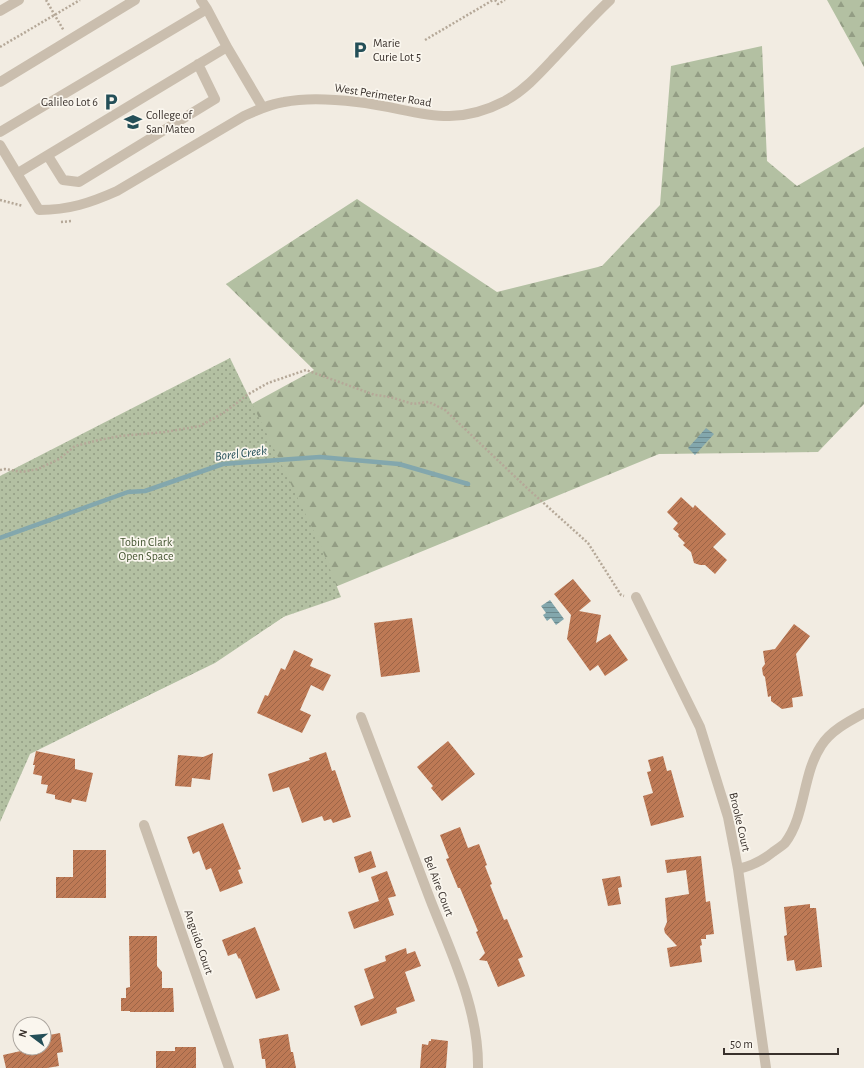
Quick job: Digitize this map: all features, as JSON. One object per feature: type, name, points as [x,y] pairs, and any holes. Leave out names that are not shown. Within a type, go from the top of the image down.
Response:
[{"type":"street","points":[[0,82],[135,0]]},
{"type":"street","points":[[201,0],[227,47],[264,108]]},
{"type":"street","name":"West Perimeter Road","points":[[18,173],[39,210],[58,210],[78,206],[117,191],[244,116],[284,102],[307,99],[332,100],[379,105],[429,116],[451,117],[468,115],[491,107],[522,90],[536,78],[610,0]]},
{"type":"street","points":[[0,10],[13,1]]},
{"type":"street","points":[[0,132],[207,9]]},
{"type":"street","points":[[0,145],[18,173],[227,47]]},
{"type":"street","points":[[48,156],[63,180],[79,182],[215,99],[198,64]]},
{"type":"street","name":"Brooke Court","points":[[636,597],[700,727],[728,817],[738,869],[766,1068]]},
{"type":"street","points":[[738,869],[752,866],[785,843],[797,820],[809,773],[821,745],[839,727],[864,713]]},
{"type":"street","name":"Bel Aire Court","points":[[361,717],[458,969],[472,1015],[478,1055],[478,1068]]},
{"type":"street","name":"Anguido Court","points":[[144,825],[229,1068]]},
{"type":"path","points":[[46,0],[70,40]]},
{"type":"path","points":[[0,47],[80,0]]},
{"type":"path","points":[[425,40],[494,0],[498,4],[505,0]]},
{"type":"path","points":[[0,470],[5,469],[22,472],[38,469],[59,460],[75,446],[99,440],[200,426],[225,412],[247,395],[268,383],[306,370],[375,395],[390,397],[413,404],[429,402],[445,410],[528,489],[588,543],[621,595],[636,597]]},
{"type":"green space","points":[[827,0],[864,0],[864,67]]},
{"type":"green space","points":[[762,46],[767,161],[797,186],[864,147],[864,404],[818,452],[659,454],[318,594],[215,663],[30,753],[0,785],[155,457],[314,370],[226,284],[357,199],[497,292],[602,266],[660,205],[671,66]]},
{"type":"green space","name":"Tobin Clark Open Space","points":[[230,358],[320,544],[341,597],[283,617],[213,663],[30,754],[0,822],[0,476]]},
{"type":"water","points":[[706,428],[714,434],[695,455],[688,448]]},
{"type":"water","points":[[550,600],[564,619],[556,625],[551,618],[547,621],[543,615],[546,613],[541,606]]},
{"type":"building","points":[[681,497],[693,508],[695,505],[726,534],[713,547],[727,560],[715,574],[705,565],[694,563],[691,552],[683,545],[685,543],[678,536],[679,534],[673,529],[678,523],[667,512]]},
{"type":"building","points":[[573,579],[591,601],[579,611],[601,615],[596,643],[610,634],[628,660],[605,676],[598,665],[590,671],[567,639],[571,615],[554,594]]},
{"type":"building","points":[[412,618],[420,672],[381,677],[374,623]]},
{"type":"building","points":[[794,624],[810,636],[796,654],[803,696],[792,698],[793,707],[782,709],[771,701],[771,696],[768,697],[762,668],[765,664],[763,651],[775,649]]},
{"type":"building","points":[[294,650],[313,659],[310,666],[331,675],[323,691],[311,685],[300,710],[311,715],[302,733],[257,713],[265,695],[268,696],[281,668],[285,670]]},
{"type":"building","points":[[448,741],[475,774],[442,801],[431,788],[433,786],[417,767]]},
{"type":"building","points":[[36,751],[75,759],[75,769],[93,773],[86,802],[72,799],[71,803],[55,799],[55,795],[46,793],[48,785],[41,784],[42,776],[33,774]]},
{"type":"building","points":[[326,752],[332,771],[335,770],[351,817],[333,823],[331,819],[324,821],[322,816],[302,823],[289,787],[273,792],[268,774],[310,760],[309,758]]},
{"type":"building","points":[[213,753],[210,780],[192,778],[191,787],[175,786],[178,755],[203,757]]},
{"type":"building","points":[[663,756],[667,771],[671,770],[684,817],[651,826],[643,796],[653,793],[647,772],[651,771],[648,760]]},
{"type":"building","points":[[223,823],[241,869],[238,870],[243,883],[220,892],[211,868],[206,870],[199,851],[193,854],[187,837]]},
{"type":"building","points":[[460,827],[468,848],[479,844],[487,865],[485,866],[492,884],[490,885],[504,920],[507,919],[523,957],[518,959],[525,976],[498,987],[487,961],[479,960],[485,953],[476,932],[478,931],[446,859],[449,858],[440,835]]},
{"type":"building","points":[[73,850],[106,850],[106,898],[56,898],[56,877],[73,877]]},
{"type":"building","points":[[371,851],[376,867],[359,873],[354,857]]},
{"type":"building","points":[[701,856],[706,902],[710,901],[714,934],[706,935],[706,939],[701,939],[702,945],[700,946],[702,962],[670,967],[667,948],[677,946],[665,933],[664,929],[667,922],[665,898],[689,894],[686,870],[667,873],[665,860]]},
{"type":"building","points":[[387,871],[396,896],[388,898],[394,915],[354,929],[348,912],[379,901],[371,877]]},
{"type":"building","points":[[620,876],[622,887],[618,888],[621,904],[608,906],[602,879]]},
{"type":"building","points":[[810,904],[810,908],[816,908],[822,967],[796,971],[794,960],[787,961],[784,936],[787,935],[784,907]]},
{"type":"building","points":[[255,927],[280,990],[256,999],[240,958],[239,959],[236,953],[228,956],[222,940]]},
{"type":"building","points":[[129,936],[157,936],[157,966],[162,972],[162,988],[173,988],[174,1012],[121,1011],[121,998],[126,998],[126,988],[130,987]]},
{"type":"building","points":[[406,948],[407,954],[415,951],[421,966],[405,972],[415,1001],[396,1008],[397,1013],[361,1026],[354,1006],[374,998],[364,969],[386,961],[385,956]]},
{"type":"building","points":[[60,1033],[63,1052],[57,1053],[59,1066],[47,1068],[6,1068],[3,1055],[12,1053],[12,1056],[52,1056],[52,1034]]},
{"type":"building","points":[[288,1034],[291,1052],[293,1052],[296,1068],[266,1068],[265,1059],[262,1059],[259,1039]]},
{"type":"building","points":[[431,1039],[448,1041],[446,1068],[420,1068],[422,1044],[428,1045]]},
{"type":"building","points":[[175,1047],[196,1047],[196,1068],[156,1068],[156,1051],[175,1051]]},
{"type":"waterway","name":"Borel Creek","points":[[0,538],[128,492],[145,491],[223,464],[320,457],[399,464],[468,484]]},
{"type":"place","name":"Marie Curie Lot 5","points":[[360,50]]},
{"type":"place","name":"Galileo Lot 6","points":[[111,102]]},
{"type":"place","name":"College of San Mateo","points":[[133,122]]}]
